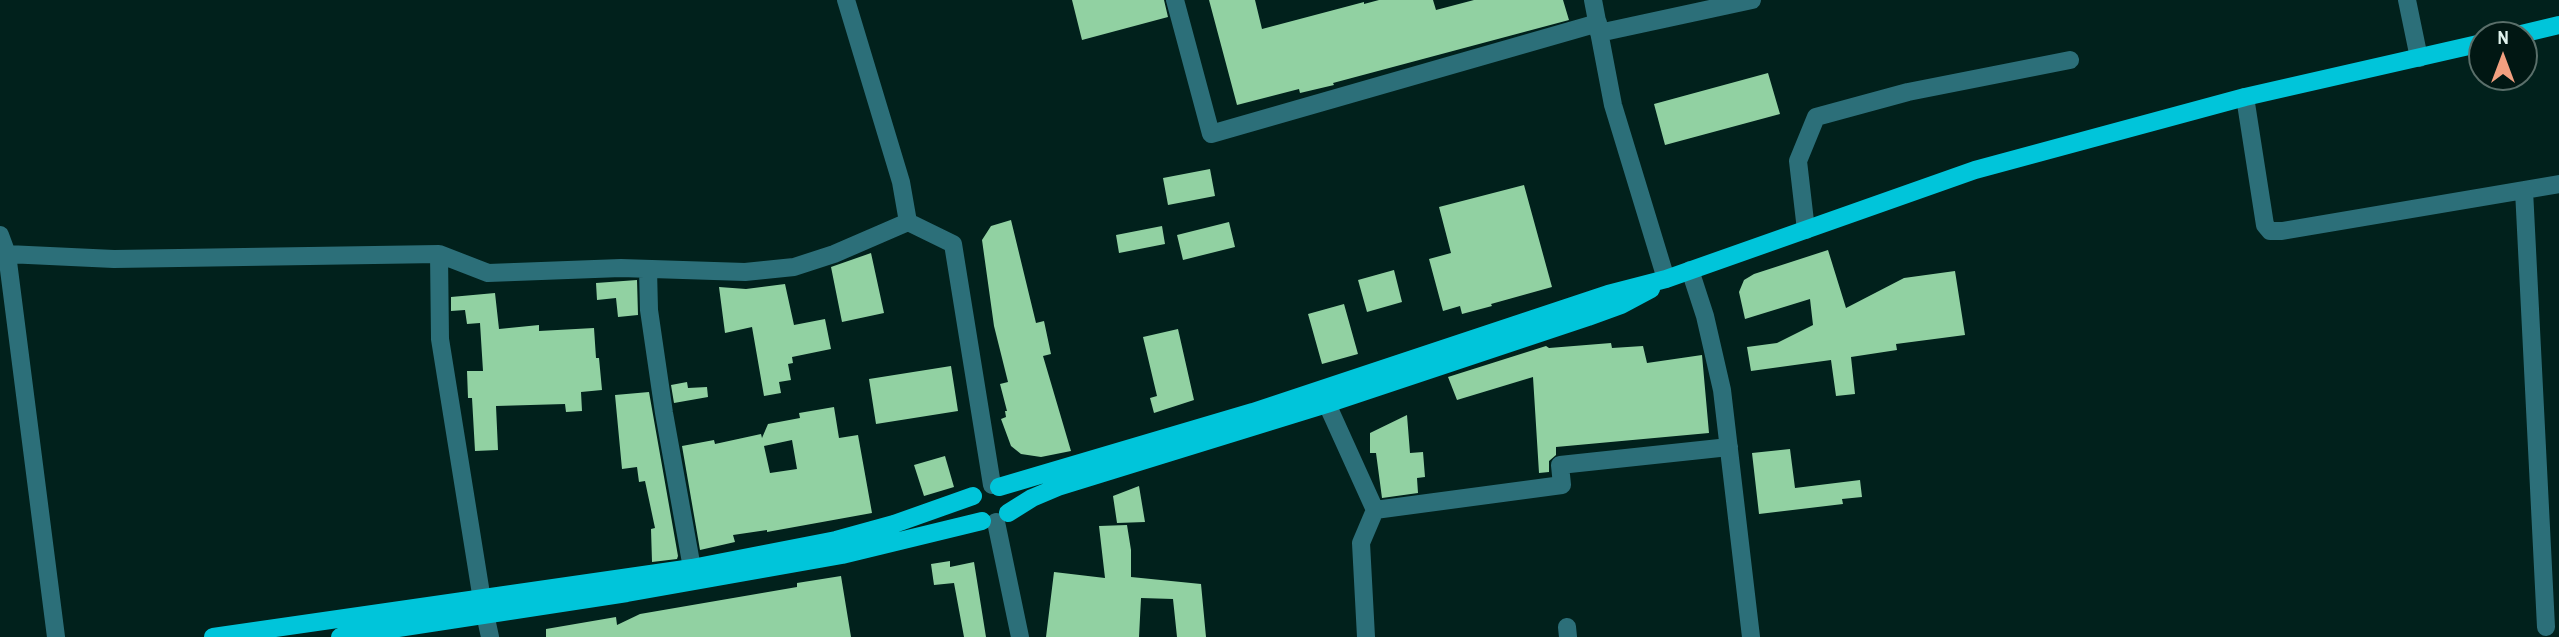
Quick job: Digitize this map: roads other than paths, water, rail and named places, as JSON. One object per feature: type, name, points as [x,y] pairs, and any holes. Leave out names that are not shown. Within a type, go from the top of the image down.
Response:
[{"type":"main road","points":[[2538,30],[2559,25]]},
{"type":"main road","points":[[340,637],[806,546],[875,529],[973,496],[978,490],[1253,412],[1615,292],[1666,279],[1975,170],[2245,97],[2468,46]]},
{"type":"main road","points":[[213,637],[311,630],[627,593],[878,548],[995,519],[1058,487],[1327,404],[1621,305],[1666,279]]},
{"type":"main road","points":[[995,486],[1008,498],[995,519]]},
{"type":"main road","points":[[973,496],[972,510],[995,519]]},
{"type":"main road","points":[[875,529],[878,548]]},
{"type":"street","points":[[846,0],[901,182],[908,222]]},
{"type":"street","points":[[1175,0],[1211,135],[1598,28],[1752,0]]},
{"type":"street","points":[[1593,0],[1613,105],[1666,279]]},
{"type":"street","points":[[2407,0],[2419,58]]},
{"type":"street","points":[[1805,230],[1798,161],[1816,117],[1908,92],[2070,60]]},
{"type":"street","points":[[2245,97],[2265,225],[2270,232],[2559,184]]},
{"type":"street","points":[[2524,190],[2546,627]]},
{"type":"street","points":[[7,254],[114,259],[439,254],[488,273],[550,269],[745,272],[794,267],[834,254],[908,222],[953,244],[995,486]]},
{"type":"street","points":[[0,235],[7,254],[56,637]]},
{"type":"street","points":[[439,254],[440,339],[483,608],[490,637]]},
{"type":"street","points":[[648,269],[649,310],[664,413],[692,568]]},
{"type":"street","points":[[1689,270],[1704,316],[1722,390],[1751,637]]},
{"type":"street","points":[[1327,404],[1375,510],[1361,543],[1366,637]]},
{"type":"street","points":[[1375,510],[1562,485],[1560,465],[1729,447]]},
{"type":"street","points":[[995,519],[1020,637]]}]
